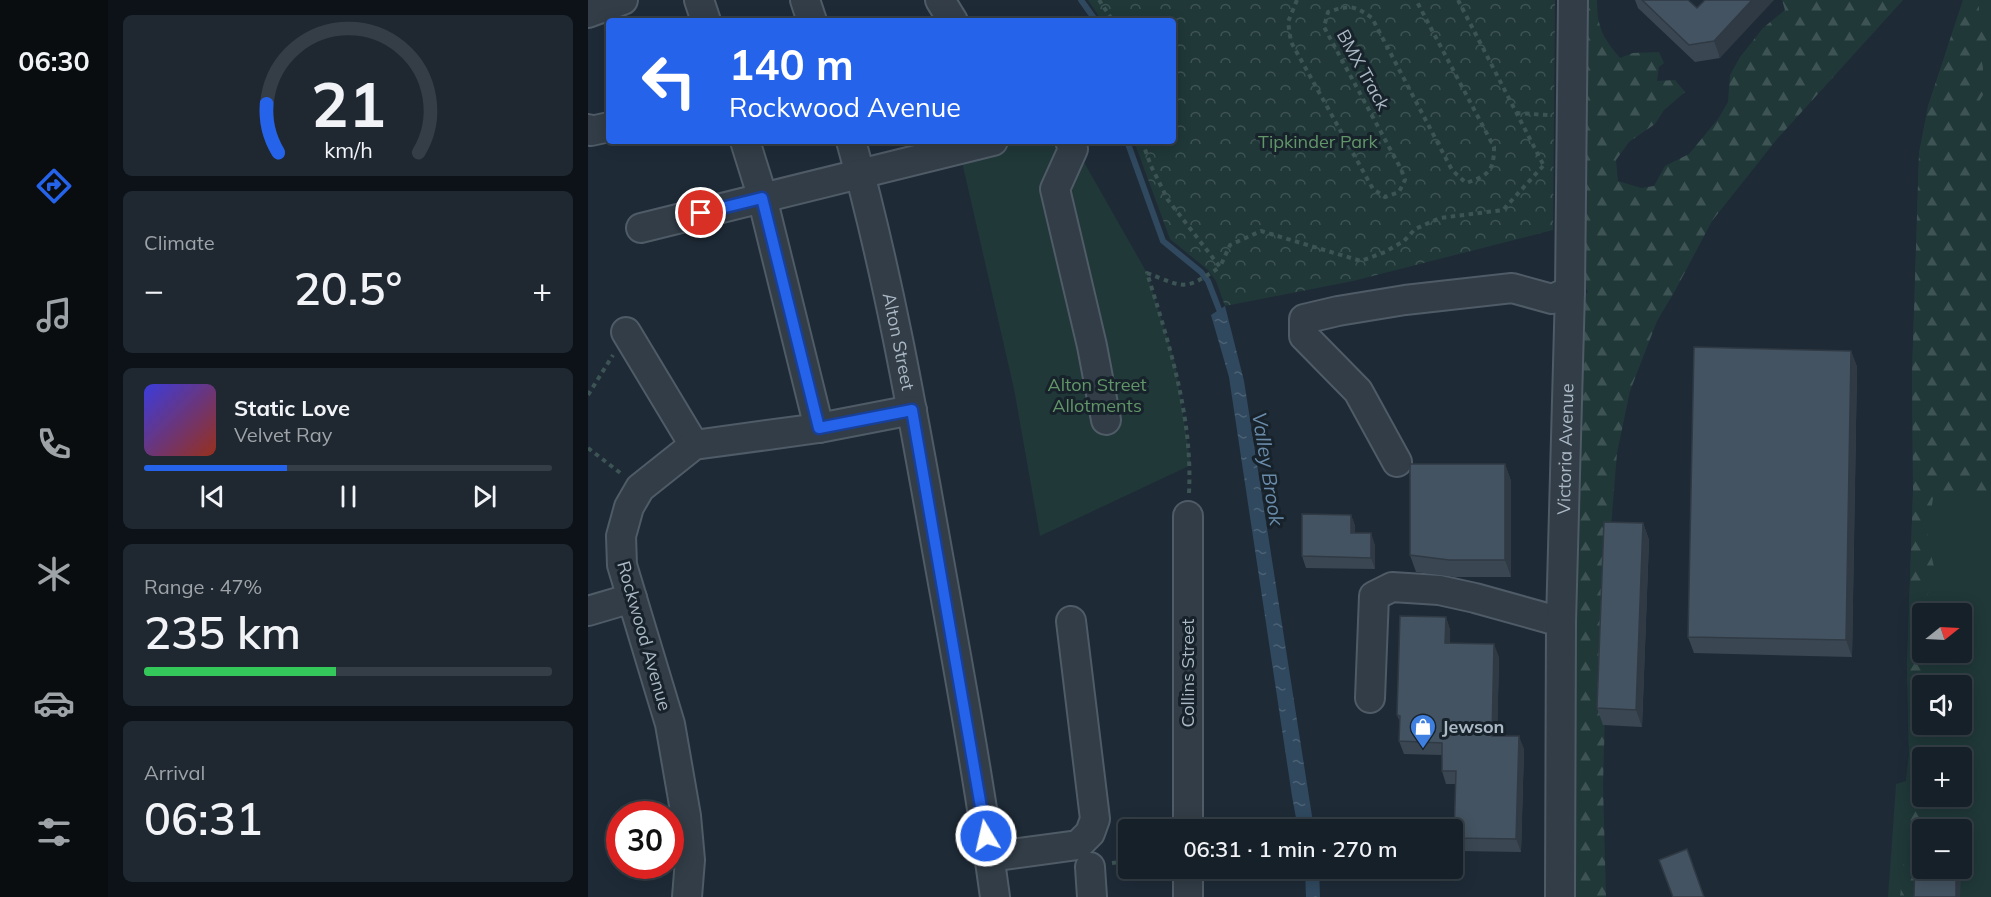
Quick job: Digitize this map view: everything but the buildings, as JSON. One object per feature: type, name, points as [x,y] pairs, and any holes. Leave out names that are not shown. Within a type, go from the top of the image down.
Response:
[{"type":"street","points":[[588,14],[623,0]]},
{"type":"street","points":[[699,0],[705,18]]},
{"type":"street","points":[[805,0],[811,18]]},
{"type":"street","points":[[940,0],[951,18]]},
{"type":"street","name":"Victoria Avenue","points":[[1560,897],[1561,622],[1570,300],[1573,0]]},
{"type":"street","points":[[746,144],[762,198],[819,428]]},
{"type":"street","name":"Alton Street","points":[[851,144],[879,248],[912,410],[995,897]]},
{"type":"street","points":[[641,228],[981,144]]},
{"type":"street","points":[[1071,144],[1073,149],[1055,189],[1092,346],[1106,420]]},
{"type":"street","points":[[1397,462],[1358,392],[1304,336],[1304,319],[1405,300],[1512,288],[1552,299],[1570,300]]},
{"type":"street","points":[[626,332],[694,445],[819,428],[912,410]]},
{"type":"street","name":"Rockwood Avenue","points":[[687,897],[690,860],[682,790],[670,724],[622,565],[621,536],[629,507],[640,488],[694,445]]},
{"type":"street","name":"Collins Street","points":[[1188,516],[1188,819]]},
{"type":"street","points":[[1370,698],[1374,596],[1392,587],[1439,590],[1561,622]]},
{"type":"street","points":[[588,611],[632,598]]},
{"type":"street","points":[[990,857],[1078,845],[1090,832],[1095,819],[1071,621]]},
{"type":"street","points":[[1090,867],[1092,897]]},
{"type":"street","points":[[1188,879],[1188,897]]},
{"type":"path","points":[[1099,0],[1111,18]]},
{"type":"path","name":"BMX Track","points":[[1297,0],[1288,22],[1291,42],[1373,189],[1385,197],[1399,192],[1405,180],[1324,27],[1328,12],[1357,7],[1372,18],[1452,170],[1466,183],[1484,177],[1494,164],[1494,147],[1416,0]]},
{"type":"path","points":[[1458,0],[1543,166]]},
{"type":"path","points":[[1516,113],[1572,116]]},
{"type":"path","points":[[1143,144],[1168,200],[1220,267]]},
{"type":"path","points":[[1543,166],[1571,172]]},
{"type":"path","points":[[1188,516],[1191,465],[1175,363],[1147,273],[1180,286],[1197,282],[1220,267],[1230,245],[1261,231],[1361,261],[1385,252],[1404,241],[1415,229],[1440,218],[1503,210],[1543,166]]},
{"type":"path","points":[[588,395],[626,332]]},
{"type":"path","points":[[588,448],[640,488]]},
{"type":"green space","name":"Tipkinder Park","points":[[1088,0],[1555,0],[1553,230],[1353,281],[1225,306],[1216,281],[1208,270],[1170,239],[1135,144],[1176,144],[1176,18],[1100,18]]},
{"type":"green space","points":[[1582,0],[1597,0],[1602,32],[1620,58],[1633,53],[1659,52],[1664,63],[1659,67],[1657,81],[1675,80],[1685,92],[1664,110],[1655,124],[1629,142],[1616,160],[1618,181],[1641,188],[1654,186],[1665,166],[1689,154],[1718,119],[1728,102],[1730,75],[1740,57],[1763,28],[1785,10],[1782,0],[1903,0],[1777,139],[1712,221],[1657,321],[1630,391],[1617,453],[1610,539],[1603,784],[1606,897],[1568,897],[1581,298],[1588,292],[1578,276]]},
{"type":"green space","points":[[1963,0],[1991,0],[1991,897],[1888,897],[1896,784],[1906,781],[1909,755],[1907,666],[1913,491],[1912,374],[1919,153],[1928,106]]},
{"type":"green space","points":[[1963,0],[1975,0],[1979,3],[1979,12],[1985,16],[1991,29],[1981,56],[1983,95],[1975,108],[1982,120],[1991,118],[1991,493],[1934,492],[1927,538],[1936,575],[1925,603],[1912,603],[1912,663],[1924,663],[1922,675],[1912,675],[1912,735],[1925,735],[1923,747],[1912,747],[1912,807],[1926,807],[1928,819],[1912,819],[1912,879],[1921,879],[1919,897],[1900,897],[1909,815],[1906,781],[1909,755],[1907,666],[1913,491],[1912,374],[1919,153],[1928,106]]},
{"type":"green space","name":"Alton Street Allotments","points":[[980,144],[1074,144],[1147,273],[1175,363],[1191,465],[1040,536],[1014,389],[959,149]]},
{"type":"water","points":[[1225,306],[1244,381],[1312,819],[1296,819],[1229,377],[1211,315]]},
{"type":"water","points":[[1305,879],[1319,879],[1320,897],[1306,897]]},
{"type":"waterway","name":"Valley Brook","points":[[1081,0],[1094,18]]},
{"type":"waterway","name":"Valley Brook","points":[[1128,144],[1163,241],[1201,272],[1208,281],[1222,317]]},
{"type":"place","name":"Jewson","points":[[1423,750]]},
{"type":"route","points":[[701,213],[762,198],[819,428],[912,410],[986,836]]}]
